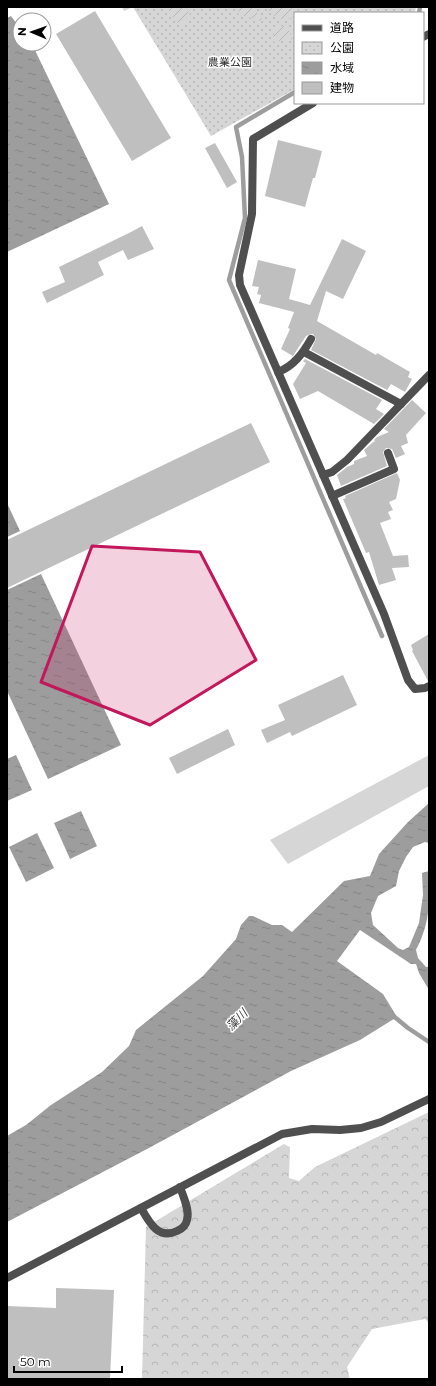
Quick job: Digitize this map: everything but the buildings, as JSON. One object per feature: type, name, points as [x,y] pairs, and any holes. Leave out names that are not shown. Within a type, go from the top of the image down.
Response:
[{"type":"street","points":[[311,104],[253,139],[252,214],[239,275],[240,285],[384,614],[408,680],[415,689],[429,686]]},
{"type":"street","points":[[278,372],[288,368],[304,352],[311,339]]},
{"type":"street","points":[[304,352],[401,404]]},
{"type":"street","points":[[323,475],[332,472],[347,460],[429,375]]},
{"type":"street","points":[[332,496],[398,468],[388,453]]},
{"type":"street","points":[[7,1278],[282,1134],[312,1128],[340,1130],[361,1128],[381,1122],[429,1099]]},
{"type":"street","points":[[141,1208],[149,1223],[161,1233],[172,1234],[182,1229],[188,1220],[187,1208],[180,1187]]},
{"type":"highlighted area","points":[[92,546],[200,552],[256,660],[150,725],[41,682]]},
{"type":"green space","points":[[122,7],[133,7],[124,11]]},
{"type":"green space","name":"農業公園","points":[[133,7],[416,7],[415,12],[294,12],[294,90],[211,136]]},
{"type":"green space","points":[[166,7],[191,7],[191,9],[188,11],[190,14],[186,17],[188,19],[180,26]]},
{"type":"green space","points":[[240,7],[250,7],[262,17],[261,21],[238,14]]},
{"type":"green space","points":[[264,7],[297,7],[298,12],[294,12],[294,16],[282,19],[275,16]]},
{"type":"green space","points":[[276,25],[288,27],[292,39],[272,42]]},
{"type":"green space","points":[[429,755],[429,786],[288,864],[270,840]]},
{"type":"green space","points":[[429,1112],[429,1323],[425,1319],[372,1329],[347,1367],[350,1379],[142,1379],[146,1227],[284,1144],[290,1147],[289,1178],[299,1181],[315,1167]]},
{"type":"water","points":[[11,16],[12,17],[12,52],[36,52],[109,204],[7,252],[7,18]]},
{"type":"water","points":[[7,503],[20,531],[7,537]]},
{"type":"water","points":[[41,574],[121,745],[48,779],[7,691],[7,590]]},
{"type":"water","points":[[16,755],[32,790],[7,801],[7,759]]},
{"type":"water","name":"藻川","points":[[429,803],[429,843],[425,842],[413,847],[399,871],[396,886],[378,896],[371,913],[373,925],[398,948],[403,950],[409,947],[419,923],[423,895],[422,873],[429,871],[429,902],[427,921],[416,950],[418,958],[426,967],[429,967],[429,990],[419,973],[416,964],[411,964],[360,930],[337,961],[383,994],[397,1017],[360,1040],[291,1071],[147,1149],[7,1222],[7,1136],[26,1125],[51,1105],[102,1072],[129,1046],[136,1030],[203,976],[236,939],[241,925],[249,916],[253,916],[272,925],[282,925],[292,932],[344,881],[370,876],[379,854],[408,822]]},
{"type":"water","points":[[81,811],[97,846],[70,859],[54,823]]},
{"type":"water","points":[[37,833],[54,868],[26,882],[9,847]]},
{"type":"waterway","points":[[419,12],[420,7]]},
{"type":"waterway","points":[[294,93],[236,127],[242,157],[245,218],[229,280],[382,636]]},
{"type":"waterway","points":[[391,1014],[429,1042]]}]
